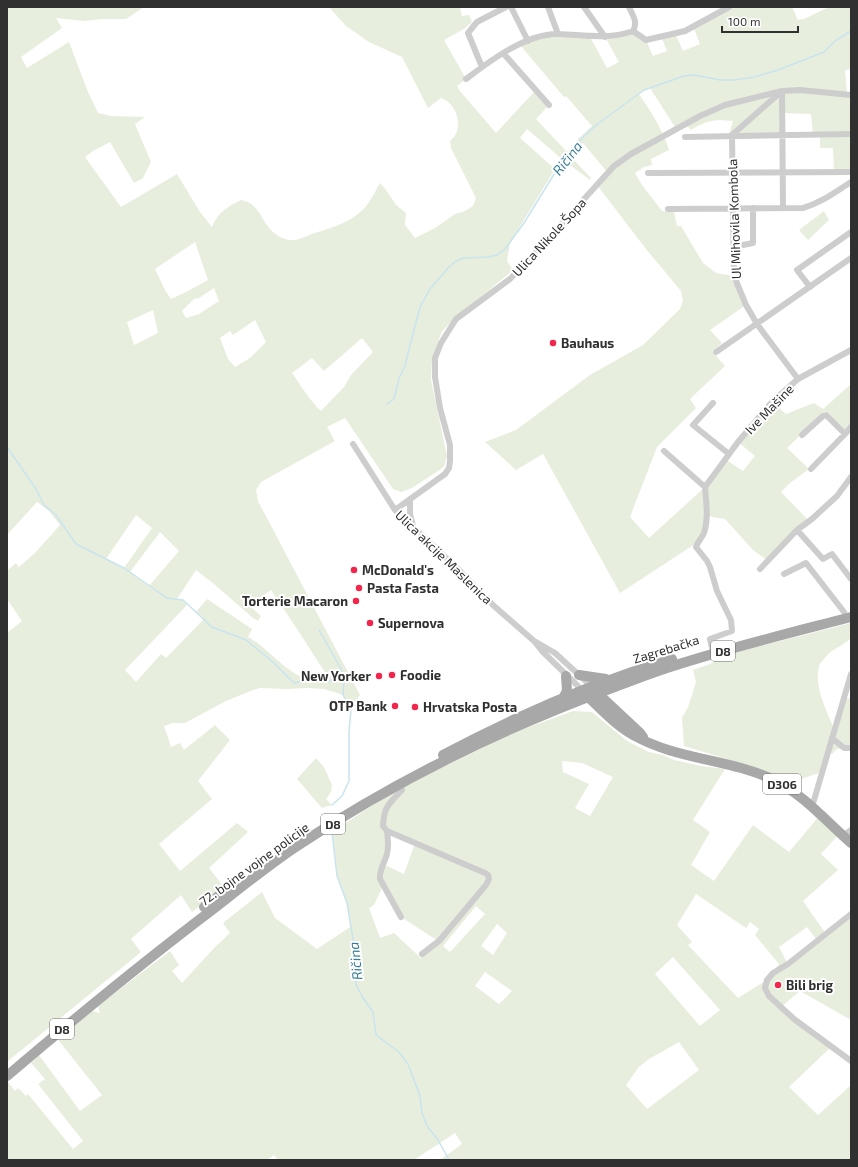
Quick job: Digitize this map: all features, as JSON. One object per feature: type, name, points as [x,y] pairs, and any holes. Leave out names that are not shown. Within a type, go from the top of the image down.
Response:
[{"type":"main road","name":"Zagrebačka","points":[[590,692],[610,680],[660,663],[712,648],[849,613]]},
{"type":"main road","name":"Zagrebačka","points":[[590,692],[619,686],[666,668],[764,640],[849,613]]},
{"type":"main road","points":[[579,675],[610,680]]},
{"type":"main road","points":[[566,676],[567,691],[564,702],[586,706],[604,712]]},
{"type":"main road","points":[[615,710],[613,705],[613,696],[619,686]]},
{"type":"main road","name":"72. bojne vojne policije","points":[[7,1067],[219,895],[294,842],[341,812],[468,741],[590,692]]},
{"type":"main road","name":"D306","points":[[590,692],[615,710],[640,733],[645,740]]},
{"type":"main road","name":"D306","points":[[590,692],[604,712],[631,734],[670,751],[735,767],[772,779],[792,790],[847,833],[851,843]]},
{"type":"main road","name":"72. bojne vojne policije","points":[[7,1076],[157,952],[260,873],[294,849],[343,818],[400,785],[564,702]]},
{"type":"street","points":[[482,67],[468,33],[477,22],[506,7]]},
{"type":"street","points":[[510,7],[528,41]]},
{"type":"street","points":[[548,7],[558,34]]},
{"type":"street","points":[[584,7],[605,37]]},
{"type":"street","points":[[466,79],[503,53],[539,37],[558,34],[605,37],[622,35],[633,31],[636,21],[629,7]]},
{"type":"street","points":[[633,31],[646,40],[685,31],[729,7]]},
{"type":"street","points":[[503,53],[549,106]]},
{"type":"street","name":"Ulica Nikole Šopa","points":[[395,510],[445,474],[449,468],[450,445],[440,408],[435,377],[435,358],[441,343],[456,319],[510,279],[614,166],[631,154],[700,116],[725,105],[780,91],[800,90],[851,95]]},
{"type":"street","points":[[732,135],[780,91]]},
{"type":"street","points":[[780,91],[783,208]]},
{"type":"street","points":[[685,137],[851,134]]},
{"type":"street","name":"Ul Mihovila Kombola","points":[[732,135],[734,276],[737,287],[757,324],[798,380]]},
{"type":"street","points":[[648,173],[851,172]]},
{"type":"street","points":[[668,209],[803,208],[813,205],[851,182]]},
{"type":"street","points":[[733,247],[753,243],[753,208]]},
{"type":"street","points":[[810,286],[797,270],[851,232]]},
{"type":"street","points":[[716,352],[851,258]]},
{"type":"street","name":"Ive Mašine","points":[[706,487],[729,454],[772,402],[798,380],[851,350]]},
{"type":"street","points":[[713,402],[693,425],[729,454]]},
{"type":"street","points":[[802,435],[826,415],[845,434]]},
{"type":"street","points":[[811,469],[851,427]]},
{"type":"street","name":"Ulica akcije Maslenica","points":[[352,444],[395,510],[494,606],[534,641],[566,676],[590,692]]},
{"type":"street","points":[[664,451],[706,487],[707,521],[704,535],[696,547],[710,567],[717,591],[731,620],[732,631],[710,639],[712,648]]},
{"type":"street","points":[[760,569],[797,530],[837,496],[851,477]]},
{"type":"street","points":[[410,499],[410,514],[414,528]]},
{"type":"street","points":[[797,530],[823,559],[832,554],[851,579]]},
{"type":"street","points":[[784,574],[806,563],[849,613]]},
{"type":"street","name":"Ulica akcije Maslenica","points":[[534,641],[555,653],[579,675],[590,692]]},
{"type":"street","points":[[812,807],[851,674]]},
{"type":"street","points":[[832,738],[844,748],[851,748]]},
{"type":"street","points":[[400,785],[402,790],[388,805],[384,815],[383,826],[387,832],[388,841],[387,853],[380,874],[380,879],[401,917]]},
{"type":"street","points":[[387,832],[488,875],[489,879],[486,885],[472,903],[458,917],[439,941],[422,954]]},
{"type":"street","points":[[851,914],[788,964],[773,973],[767,980],[765,988],[769,996],[794,1019],[851,1061]]},
{"type":"green space","points":[[7,7],[144,7],[126,19],[84,21],[56,18],[62,28],[21,57],[27,68],[69,42],[88,92],[98,113],[111,116],[145,117],[135,124],[151,162],[143,178],[134,183],[110,142],[85,157],[121,207],[177,174],[200,212],[212,227],[217,217],[224,210],[241,200],[253,205],[267,226],[277,235],[285,239],[296,240],[348,221],[354,217],[366,207],[380,183],[396,205],[406,213],[405,225],[415,238],[435,228],[455,214],[465,211],[473,206],[476,198],[451,148],[450,141],[456,134],[458,123],[456,112],[450,103],[441,98],[428,108],[402,57],[369,42],[346,26],[329,7],[460,7],[462,16],[469,15],[472,22],[464,29],[444,40],[466,79],[457,86],[459,90],[496,133],[535,91],[547,107],[536,119],[567,152],[592,126],[566,96],[564,97],[520,45],[539,37],[590,37],[607,68],[619,62],[605,37],[633,31],[646,40],[653,56],[667,51],[661,36],[675,33],[683,51],[700,44],[693,26],[729,7],[792,7],[798,20],[804,19],[829,7],[851,7],[851,69],[845,70],[847,94],[851,95],[851,172],[834,172],[833,148],[820,148],[820,135],[813,135],[811,114],[782,113],[783,136],[729,134],[733,121],[726,120],[706,122],[691,130],[686,125],[677,130],[650,88],[639,94],[660,128],[669,150],[651,159],[652,165],[644,167],[635,173],[642,185],[662,211],[674,212],[677,226],[681,226],[703,263],[716,273],[734,276],[746,305],[710,330],[722,343],[712,351],[725,366],[690,399],[696,408],[657,447],[630,517],[649,538],[705,487],[725,459],[743,471],[755,456],[738,442],[772,402],[786,414],[814,403],[823,409],[851,384],[851,427],[845,434],[825,411],[787,448],[809,469],[790,483],[781,492],[809,521],[768,561],[753,550],[725,519],[707,516],[698,542],[620,593],[543,454],[516,470],[485,442],[516,430],[590,375],[643,345],[680,309],[683,301],[681,291],[646,249],[597,185],[608,173],[583,143],[571,157],[591,178],[590,180],[563,160],[527,129],[520,138],[555,169],[510,243],[507,261],[513,270],[442,331],[432,359],[431,380],[447,456],[444,467],[412,488],[401,492],[393,489],[345,418],[327,427],[335,441],[261,482],[256,490],[258,501],[360,695],[351,709],[343,695],[324,689],[260,688],[226,701],[185,723],[173,723],[164,726],[171,747],[180,743],[184,750],[215,725],[230,740],[198,781],[212,799],[159,844],[180,871],[237,823],[248,832],[209,868],[224,887],[192,912],[181,895],[131,939],[141,952],[7,1062],[7,633],[22,621],[7,599],[7,571],[16,563],[19,567],[35,553],[60,525],[49,511],[37,502],[7,535]],"holes":[[[195,242],[208,280],[171,299],[155,269]],[[214,288],[219,301],[199,314],[186,318],[182,311],[194,299],[199,298]],[[153,310],[158,333],[134,345],[127,322]],[[255,320],[266,342],[250,358],[235,367],[228,359],[220,338],[230,331],[233,335]],[[362,338],[373,352],[351,375],[344,387],[321,411],[292,373],[312,358],[324,371]],[[136,515],[152,528],[124,568],[106,559]],[[160,532],[179,551],[149,586],[130,572]],[[196,570],[258,621],[261,616],[249,605],[271,590],[328,677],[306,678],[292,672],[255,641],[248,637],[252,629],[207,599],[196,612],[204,619],[166,658],[161,654],[136,682],[125,670],[188,604],[183,600],[177,599]]]},
{"type":"green space","points":[[824,211],[829,220],[808,240],[799,230]]},
{"type":"green space","points":[[851,623],[851,638],[828,654],[820,664],[818,680],[821,697],[834,729],[843,699],[851,698],[851,747],[837,749],[832,754],[828,751],[822,772],[798,780],[775,775],[684,746],[682,718],[688,707],[696,682],[693,670],[710,664],[722,657]]},
{"type":"green space","points":[[573,711],[592,712],[627,741],[649,752],[663,755],[674,760],[701,766],[725,769],[693,820],[710,832],[691,865],[714,881],[753,825],[789,852],[820,815],[840,833],[821,854],[838,870],[803,901],[826,934],[851,914],[851,1020],[800,991],[781,1007],[831,1047],[789,1087],[818,1115],[851,1085],[851,1160],[440,1160],[462,1144],[455,1133],[414,1160],[278,1160],[274,1155],[267,1160],[7,1160],[8,1082],[15,1091],[18,1088],[26,1096],[28,1094],[73,1149],[83,1141],[38,1084],[45,1079],[31,1063],[39,1055],[80,1111],[102,1095],[55,1036],[92,1011],[100,1013],[98,1006],[170,951],[179,965],[172,971],[182,983],[230,933],[223,923],[262,892],[275,918],[317,949],[350,927],[347,903],[337,876],[332,832],[388,795],[518,731]],"holes":[[[562,761],[582,763],[613,777],[590,816],[575,808],[589,784],[563,772]],[[387,832],[415,843],[404,874],[383,864]],[[383,886],[401,917],[438,941],[421,958],[394,933],[380,938],[369,908],[374,905]],[[696,894],[746,928],[750,922],[759,929],[755,935],[779,964],[767,980],[738,998],[688,945],[692,942],[677,925]],[[476,906],[485,914],[450,952],[443,946]],[[497,924],[507,933],[493,955],[481,946]],[[807,927],[817,940],[788,964],[779,947]],[[673,957],[720,1010],[700,1026],[655,974]],[[485,972],[512,991],[499,1004],[475,986]],[[679,1042],[699,1070],[647,1109],[626,1085],[639,1067],[649,1059]]]},
{"type":"green space","points":[[316,758],[324,767],[332,785],[331,792],[326,799],[332,805],[322,808],[297,779]]},
{"type":"waterway","name":"Ričina","points":[[387,404],[394,399],[399,378],[405,366],[420,307],[430,289],[456,261],[463,258],[488,257],[497,255],[505,249],[524,223],[556,171],[575,145],[595,126],[644,90],[684,76],[694,75],[720,80],[734,80],[754,77],[778,70],[824,52],[835,41],[851,31]]},
{"type":"waterway","points":[[7,447],[36,489],[44,505],[56,515],[76,544],[124,568],[167,598],[183,600],[212,627],[246,640],[273,662],[294,683],[307,681],[327,682],[337,678],[341,669]]},
{"type":"waterway","points":[[319,630],[341,669],[344,681],[343,695],[351,709],[349,732],[349,781],[342,796],[332,805]]},
{"type":"waterway","name":"Ričina","points":[[332,832],[337,876],[347,903],[355,951],[356,985],[373,1012],[376,1035],[399,1052],[408,1064],[420,1096],[422,1113],[427,1126],[438,1140],[449,1160]]},
{"type":"place","name":"Bauhaus","points":[[553,343]]},
{"type":"place","name":"McDonald's","points":[[354,570]]},
{"type":"place","name":"Pasta Fasta","points":[[359,588]]},
{"type":"place","name":"Torterie Macaron","points":[[356,601]]},
{"type":"place","name":"Supernova","points":[[370,623]]},
{"type":"place","name":"Foodie","points":[[392,675]]},
{"type":"place","name":"New Yorker","points":[[379,676]]},
{"type":"place","name":"OTP Bank","points":[[395,706]]},
{"type":"place","name":"Hrvatska Posta","points":[[415,707]]},
{"type":"place","name":"Bili brig","points":[[778,985]]}]
